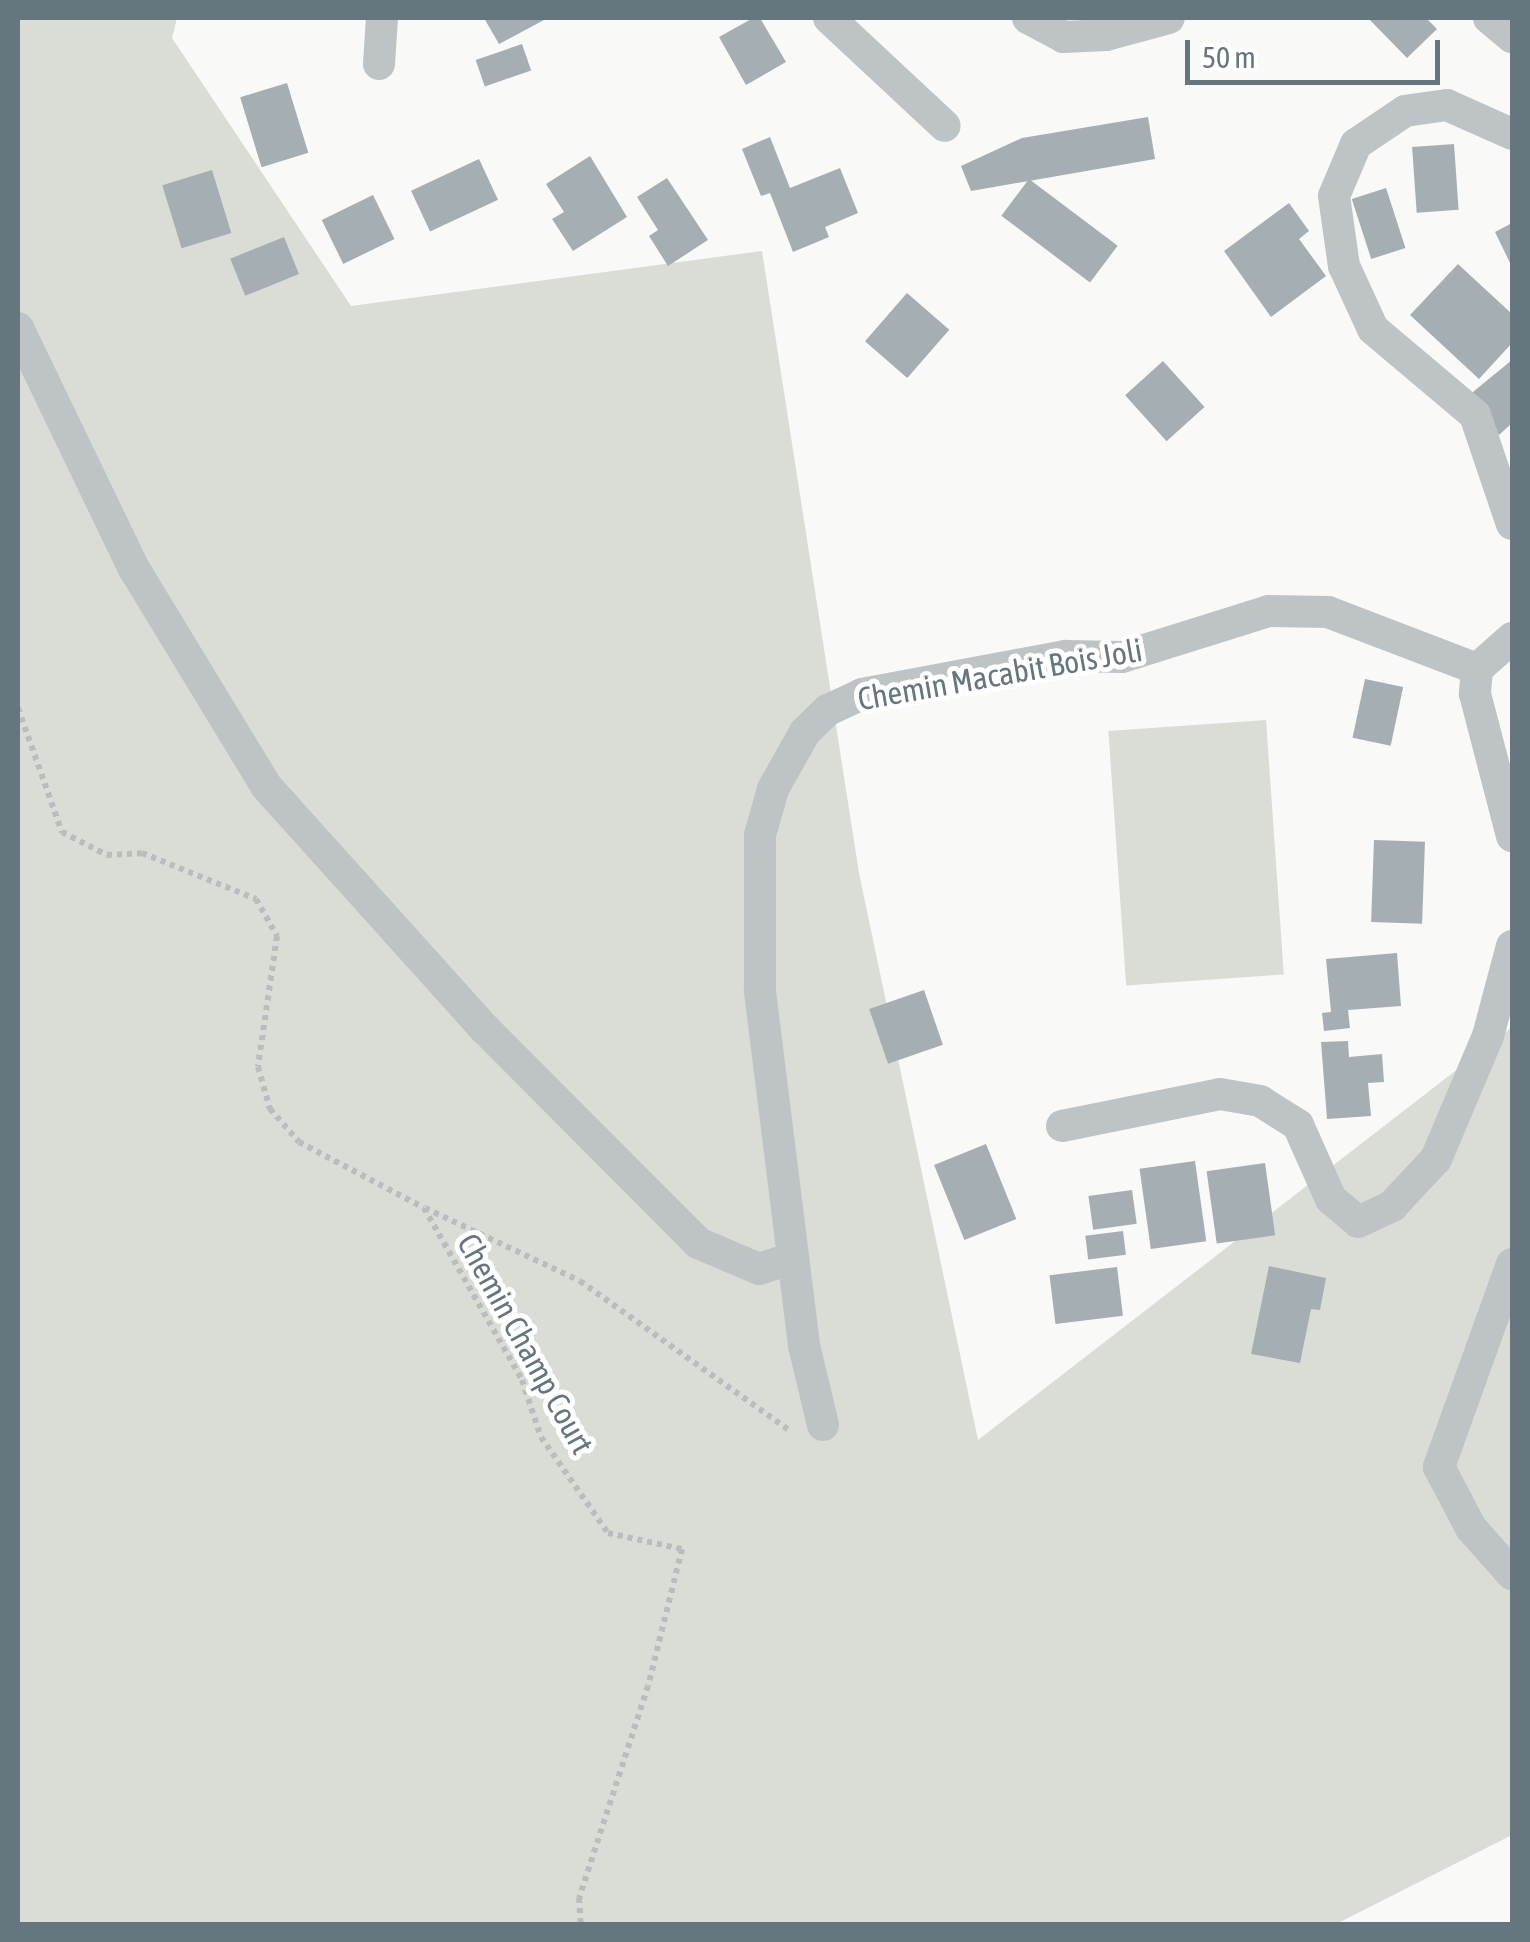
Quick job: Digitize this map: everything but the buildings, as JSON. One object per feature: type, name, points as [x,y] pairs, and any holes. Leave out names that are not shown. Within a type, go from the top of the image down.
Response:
[{"type":"street","points":[[379,64],[382,18]]},
{"type":"street","points":[[830,18],[945,126]]},
{"type":"street","points":[[1028,18],[1063,37],[1106,35],[1170,18]]},
{"type":"street","points":[[1489,18],[1512,37]]},
{"type":"street","points":[[1512,134],[1447,106],[1405,111],[1356,144],[1334,196],[1344,266],[1372,329],[1476,416],[1512,524]]},
{"type":"street","points":[[18,328],[134,566],[266,786],[485,1029],[698,1243],[759,1268],[793,1258]]},
{"type":"street","name":"Chemin Macabit Bois Joli","points":[[823,1425],[793,1258],[760,990],[760,835],[773,789],[805,732],[828,710],[862,694],[1066,656],[1122,657],[1269,612],[1328,612],[1477,669]]},
{"type":"street","points":[[1512,638],[1477,669],[1475,694],[1512,836]]},
{"type":"street","points":[[1062,1126],[1220,1094],[1260,1101],[1298,1125],[1331,1198],[1358,1222],[1392,1206],[1436,1159],[1488,1036],[1512,946]]},
{"type":"street","points":[[1512,1264],[1439,1467],[1471,1528],[1512,1574]]},
{"type":"path","name":"Chemin Champ Court","points":[[18,708],[62,832],[107,855],[142,854],[256,899],[277,936],[258,1067],[270,1109],[298,1142],[424,1208],[522,1380],[541,1437],[608,1534],[682,1550],[648,1686],[579,1898],[582,1924]]},
{"type":"path","points":[[424,1208],[580,1281],[803,1440],[816,1440],[823,1425]]},
{"type":"shaded area","points":[[18,18],[177,18],[172,38],[351,306],[762,251],[859,873],[978,1440],[1512,1027],[1512,1835],[1336,1924],[18,1924]]},
{"type":"shaded area","points":[[1266,720],[1284,974],[1126,985],[1108,731]]}]
